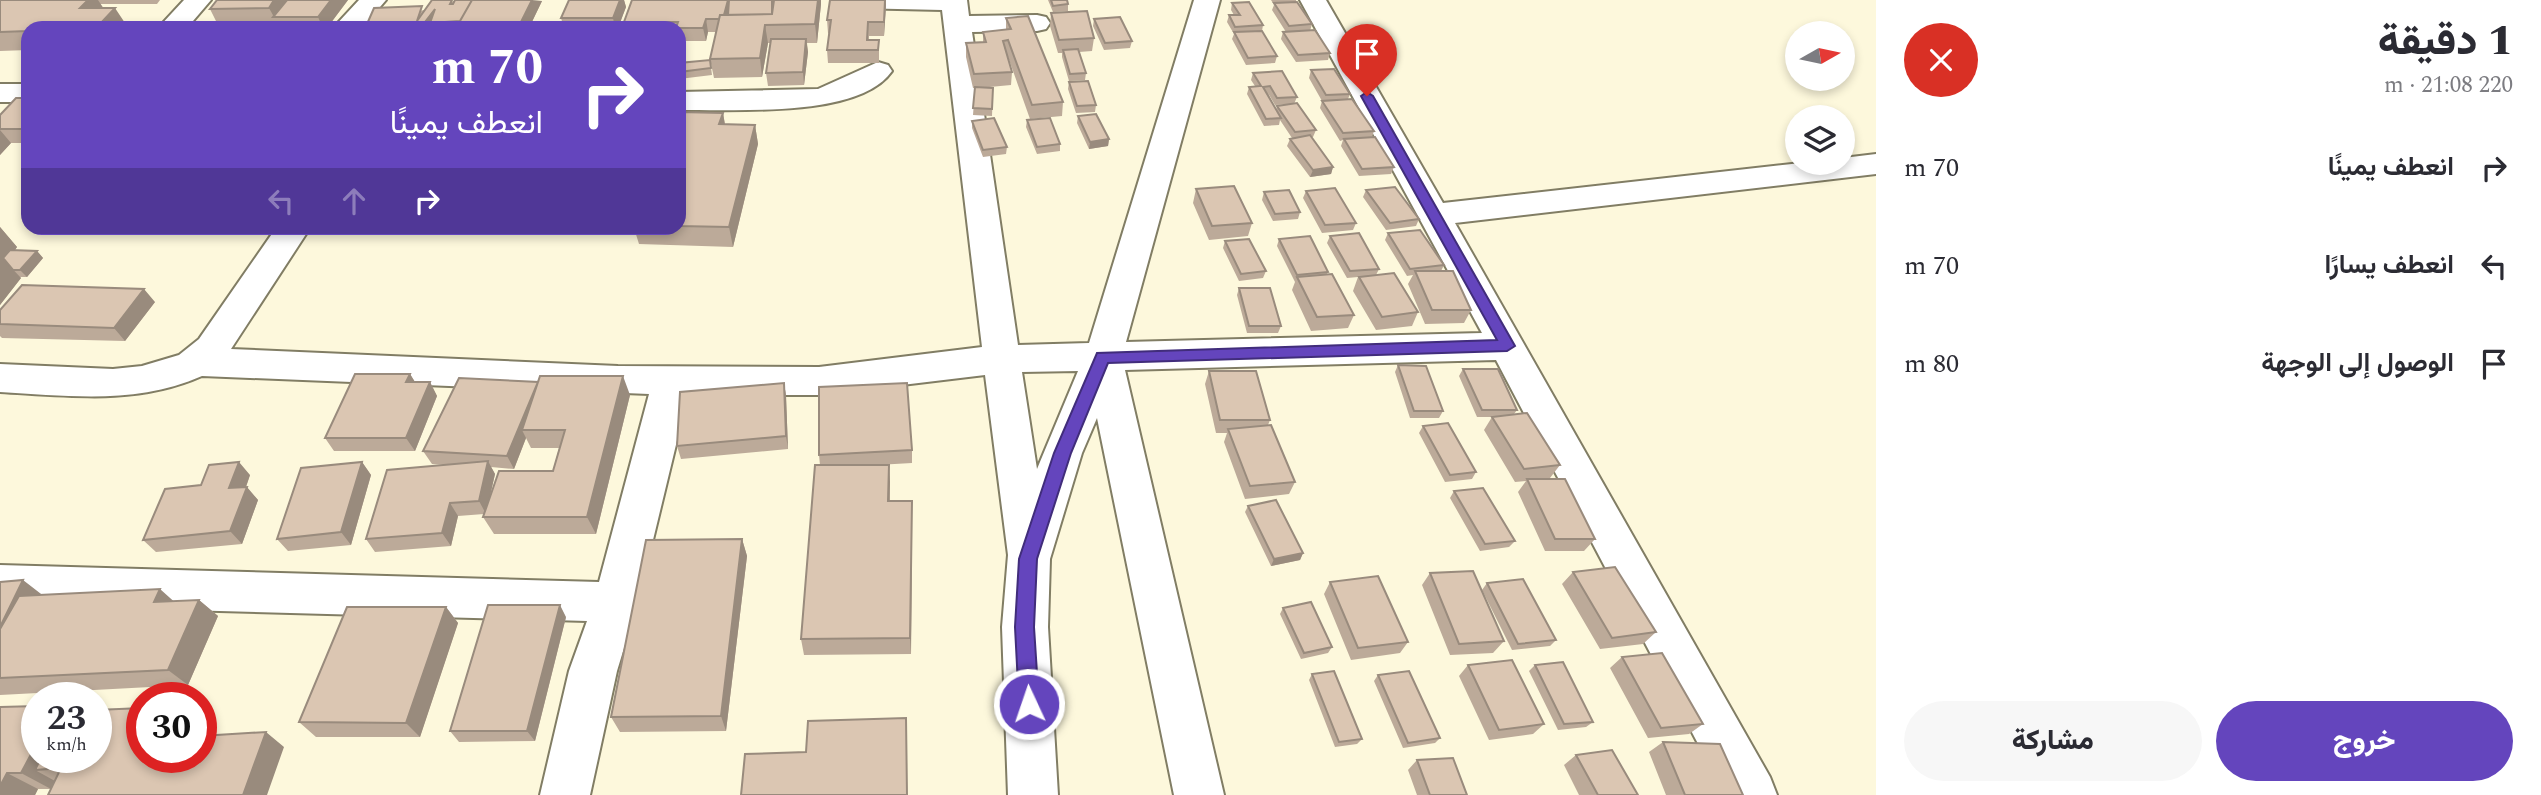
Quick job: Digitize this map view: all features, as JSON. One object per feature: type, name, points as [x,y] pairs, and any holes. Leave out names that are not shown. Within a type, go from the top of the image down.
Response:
[{"type":"street","points":[[178,21],[198,0]]},
{"type":"street","points":[[354,21],[373,0]]},
{"type":"street","points":[[853,0],[955,9],[1037,23]]},
{"type":"street","points":[[1028,559],[1062,453],[1103,357],[1207,0]]},
{"type":"street","points":[[1313,0],[1507,346],[1752,795]]},
{"type":"street","points":[[955,9],[1028,559],[1025,627],[1033,795]]},
{"type":"street","points":[[686,101],[822,98],[862,82],[878,71]]},
{"type":"street","points":[[0,93],[21,93]]},
{"type":"street","points":[[1434,215],[1876,164]]},
{"type":"street","points":[[0,378],[133,383],[169,376],[200,362],[212,349],[288,235]]},
{"type":"street","points":[[200,362],[672,381],[819,381],[1001,359],[1507,346]]},
{"type":"street","points":[[1103,357],[1199,795]]},
{"type":"street","points":[[565,795],[593,671],[616,602],[672,381]]},
{"type":"street","points":[[0,585],[616,602]]},
{"type":"building","points":[[0,0],[88,0],[80,8],[115,8],[103,21],[21,21],[21,31],[0,32]]},
{"type":"building","points":[[217,0],[274,0],[269,8],[210,9]]},
{"type":"building","points":[[287,0],[331,0],[318,17],[273,17]]},
{"type":"building","points":[[432,0],[452,0],[450,4],[453,4],[455,0],[472,0],[460,21],[431,21],[435,9],[426,21],[417,21]]},
{"type":"building","points":[[472,0],[532,0],[522,21],[460,21]]},
{"type":"building","points":[[569,0],[620,0],[613,18],[561,18]]},
{"type":"building","points":[[632,0],[728,0],[724,15],[720,15],[719,19],[706,19],[703,28],[686,28],[686,21],[624,21]]},
{"type":"building","points":[[729,0],[772,0],[772,14],[728,15]]},
{"type":"building","points":[[774,0],[818,0],[815,24],[765,25],[760,58],[710,59],[720,15],[772,14]]},
{"type":"building","points":[[830,0],[885,0],[884,22],[868,22],[867,40],[879,40],[878,50],[827,50],[831,20],[827,20]]},
{"type":"building","points":[[1051,0],[1067,0],[1068,4],[1053,6]]},
{"type":"building","points":[[1249,2],[1263,25],[1235,27],[1229,15],[1240,15],[1232,3]]},
{"type":"building","points":[[1297,2],[1312,24],[1289,26],[1274,3]]},
{"type":"building","points":[[422,6],[417,21],[368,21],[374,8]]},
{"type":"building","points":[[1087,11],[1094,38],[1059,40],[1051,13]]},
{"type":"building","points":[[1028,16],[1063,102],[1032,105],[1008,40],[1003,41],[1012,72],[974,74],[966,43],[986,42],[983,32],[1011,29],[1006,18]]},
{"type":"building","points":[[1120,17],[1132,41],[1105,43],[1094,19]]},
{"type":"building","points":[[1315,30],[1330,53],[1298,55],[1283,32]]},
{"type":"building","points":[[1262,31],[1277,56],[1248,58],[1234,32]]},
{"type":"building","points":[[771,39],[806,39],[803,72],[766,73]]},
{"type":"building","points":[[1078,49],[1086,73],[1070,74],[1063,50]]},
{"type":"building","points":[[710,60],[711,68],[686,71],[686,62]]},
{"type":"building","points":[[1334,69],[1350,94],[1326,95],[1311,70]]},
{"type":"building","points":[[1282,71],[1297,97],[1277,98],[1270,86],[1263,87],[1281,118],[1266,119],[1249,87],[1261,86],[1253,73]]},
{"type":"building","points":[[1088,81],[1096,105],[1077,106],[1069,82]]},
{"type":"building","points":[[975,87],[993,88],[992,109],[973,108]]},
{"type":"building","points":[[16,98],[21,98],[21,129],[0,129],[0,115]]},
{"type":"building","points":[[1352,99],[1374,131],[1343,133],[1322,101]]},
{"type":"building","points":[[1297,103],[1316,130],[1295,132],[1277,106]]},
{"type":"building","points":[[686,112],[723,113],[719,124],[755,125],[729,227],[686,226]]},
{"type":"building","points":[[1096,114],[1109,139],[1090,142],[1078,116]]},
{"type":"building","points":[[994,118],[1007,147],[983,150],[972,121]]},
{"type":"building","points":[[1050,118],[1060,144],[1037,147],[1027,120]]},
{"type":"building","points":[[1310,135],[1333,167],[1313,170],[1290,139]]},
{"type":"building","points":[[1375,137],[1394,167],[1362,169],[1344,139]]},
{"type":"building","points":[[1234,186],[1252,223],[1212,226],[1196,189]]},
{"type":"building","points":[[1395,187],[1419,219],[1390,223],[1366,190]]},
{"type":"building","points":[[1335,188],[1356,223],[1325,225],[1306,191]]},
{"type":"building","points":[[1289,190],[1300,212],[1275,214],[1264,192]]},
{"type":"building","points":[[1420,230],[1444,265],[1410,269],[1388,233]]},
{"type":"building","points":[[1359,233],[1379,269],[1350,271],[1330,236]]},
{"type":"building","points":[[1310,236],[1328,272],[1297,275],[1279,239]]},
{"type":"building","points":[[1249,239],[1266,271],[1241,274],[1225,241]]},
{"type":"building","points":[[10,250],[37,251],[20,270],[13,270],[3,258]]},
{"type":"building","points":[[1415,271],[1453,271],[1471,310],[1432,310]]},
{"type":"building","points":[[1394,273],[1418,312],[1382,317],[1359,277]]},
{"type":"building","points":[[1332,274],[1354,315],[1317,317],[1297,277]]},
{"type":"building","points":[[22,285],[144,289],[114,328],[0,324],[0,310]]},
{"type":"building","points":[[1239,288],[1270,288],[1281,326],[1249,326]]},
{"type":"building","points":[[1398,365],[1426,366],[1443,411],[1414,411]]},
{"type":"building","points":[[1463,369],[1498,369],[1517,410],[1482,410]]},
{"type":"building","points":[[1209,371],[1256,371],[1270,420],[1220,420]]},
{"type":"building","points":[[355,374],[410,374],[406,382],[430,382],[406,438],[325,438]]},
{"type":"building","points":[[540,376],[623,376],[587,517],[483,517],[499,471],[553,471],[565,430],[522,430]]},
{"type":"building","points":[[459,378],[538,382],[507,456],[423,451]]},
{"type":"building","points":[[784,383],[786,436],[677,446],[680,392]]},
{"type":"building","points":[[907,383],[912,450],[819,455],[819,387]]},
{"type":"building","points":[[1527,413],[1560,465],[1524,469],[1492,417]]},
{"type":"building","points":[[1448,423],[1476,472],[1450,475],[1423,426]]},
{"type":"building","points":[[1271,425],[1295,482],[1250,486],[1228,429]]},
{"type":"building","points":[[488,461],[479,501],[450,503],[442,533],[366,539],[387,470]]},
{"type":"building","points":[[239,462],[229,488],[247,487],[230,531],[143,540],[165,489],[201,485],[209,465]]},
{"type":"building","points":[[362,462],[341,532],[277,539],[301,468]]},
{"type":"building","points":[[815,465],[889,465],[888,501],[912,501],[910,638],[801,639]]},
{"type":"building","points":[[1527,479],[1565,479],[1595,539],[1555,539]]},
{"type":"building","points":[[1483,488],[1515,541],[1485,544],[1454,491]]},
{"type":"building","points":[[1276,500],[1303,553],[1274,559],[1248,506]]},
{"type":"building","points":[[742,539],[721,716],[611,717],[646,540]]},
{"type":"building","points":[[1615,567],[1656,632],[1612,638],[1573,572]]},
{"type":"building","points":[[1473,571],[1504,641],[1459,644],[1430,573]]},
{"type":"building","points":[[1378,576],[1408,642],[1358,648],[1330,582]]},
{"type":"building","points":[[1523,579],[1556,640],[1518,644],[1487,583]]},
{"type":"building","points":[[23,580],[0,627],[0,582]]},
{"type":"building","points":[[160,589],[154,602],[199,600],[168,670],[0,678],[0,629],[19,596]]},
{"type":"building","points":[[1311,602],[1332,647],[1304,653],[1283,608]]},
{"type":"building","points":[[488,605],[560,605],[527,731],[450,731]]},
{"type":"building","points":[[347,607],[446,607],[406,723],[299,722]]},
{"type":"building","points":[[1662,653],[1703,724],[1661,728],[1622,657]]},
{"type":"building","points":[[1512,660],[1544,724],[1499,730],[1468,665]]},
{"type":"building","points":[[1563,662],[1593,722],[1564,724],[1535,665]]},
{"type":"building","points":[[1334,671],[1362,739],[1339,742],[1312,674]]},
{"type":"building","points":[[1409,671],[1440,738],[1408,743],[1378,675]]},
{"type":"building","points":[[21,706],[21,773],[7,773],[0,786],[0,707]]},
{"type":"building","points":[[112,709],[126,709],[126,773],[217,773],[217,735],[266,732],[243,795],[48,795],[59,773],[112,773]]},
{"type":"building","points":[[906,718],[907,795],[741,795],[745,754],[806,752],[808,721]]},
{"type":"building","points":[[1663,742],[1720,744],[1743,795],[1685,795]]},
{"type":"building","points":[[1612,750],[1638,795],[1598,795],[1576,755]]},
{"type":"building","points":[[1453,758],[1467,795],[1430,795],[1417,760]]},
{"type":"route","points":[[1029,704],[1025,627],[1028,559],[1062,453],[1103,357],[1507,346],[1367,96]]}]
